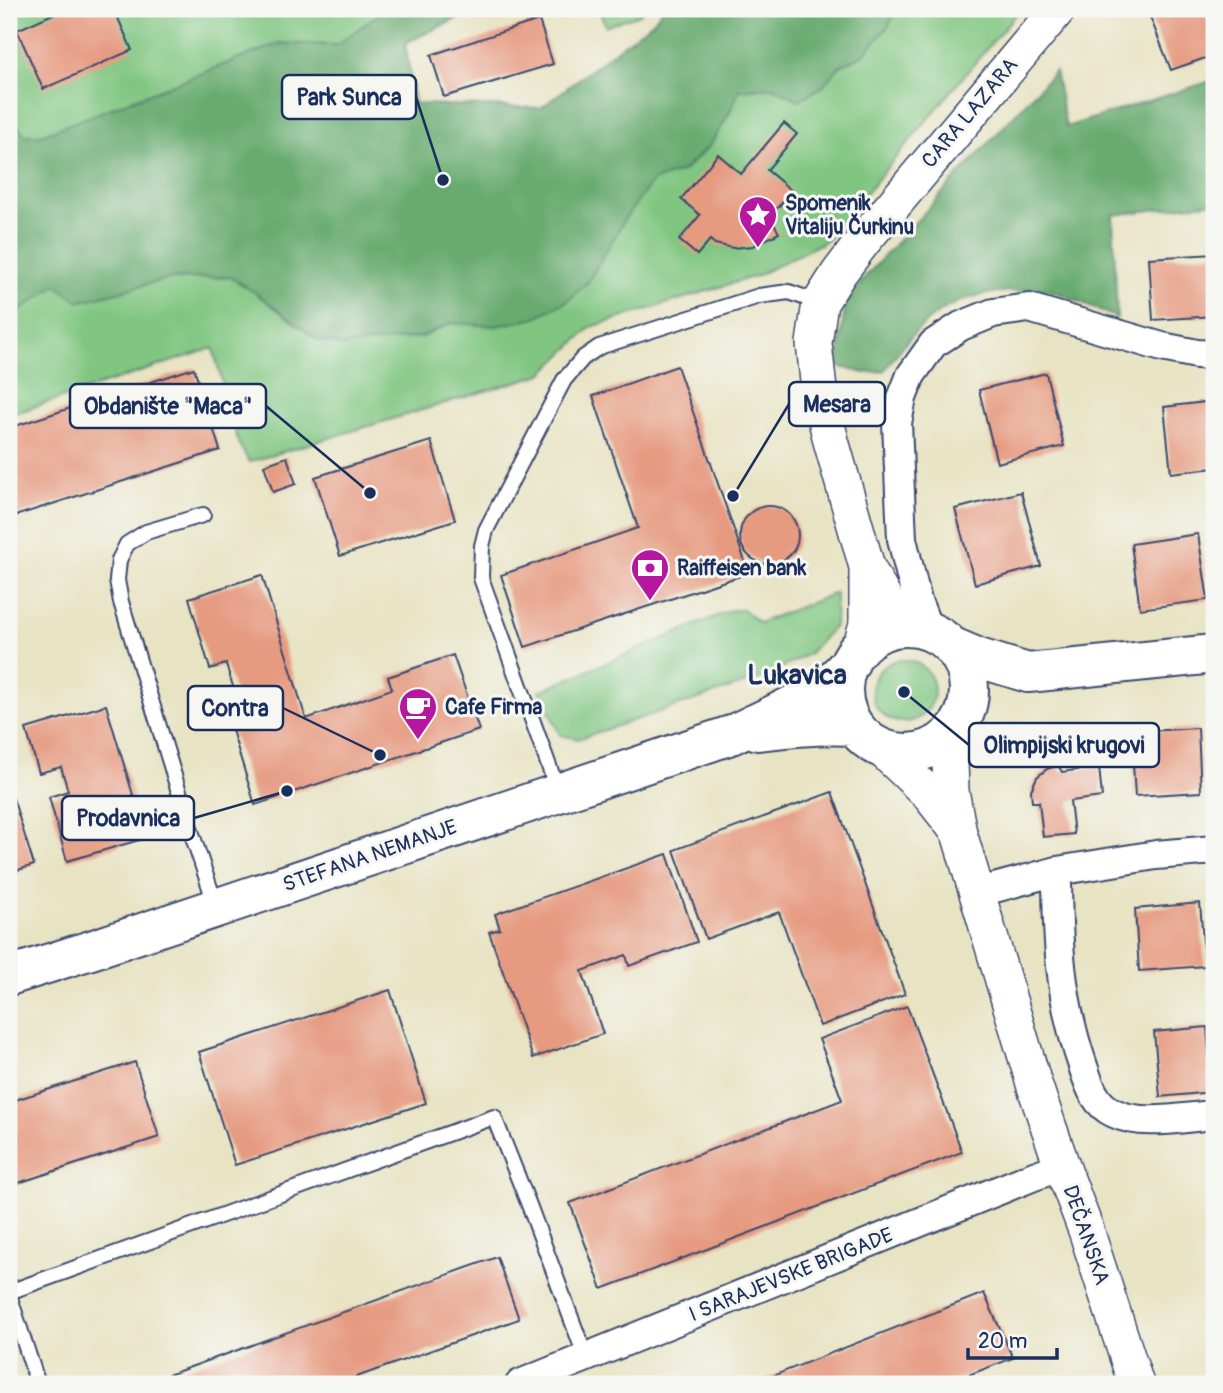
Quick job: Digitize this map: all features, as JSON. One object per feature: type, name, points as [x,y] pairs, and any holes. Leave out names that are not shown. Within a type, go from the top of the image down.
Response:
[{"type":"main road","points":[[1028,673],[979,658],[931,635],[898,628],[871,638],[855,655],[844,678],[844,695],[847,712],[854,726],[867,741],[883,750],[902,754],[921,752],[939,745],[983,699],[1003,685],[1028,673],[1214,654]]},
{"type":"main road","points":[[931,635],[963,662],[969,679],[969,698],[959,724]]},
{"type":"main road","name":"STEFANA NEMANJE","points":[[9,976],[731,735],[786,709],[817,690],[834,679],[855,655]]},
{"type":"main road","name":"STEFANA NEMANJE","points":[[731,735],[794,727],[854,726]]},
{"type":"street","name":"CARA LAZARA","points":[[931,635],[897,615],[886,602],[867,567],[819,390],[814,342],[820,303],[863,240],[1058,9]]},
{"type":"street","points":[[931,635],[917,601],[902,539],[897,423],[902,398],[911,375],[933,344],[961,326],[993,313],[1029,308],[1162,348],[1214,355]]},
{"type":"street","name":"CARA LAZARA","points":[[855,655],[867,624],[867,567]]},
{"type":"street","name":"DEČANSKA","points":[[959,724],[950,761],[951,791],[959,833],[1034,1087],[1087,1230],[1136,1384]]},
{"type":"street","points":[[883,750],[928,793],[959,833]]},
{"type":"street","points":[[976,893],[1057,871],[1156,855],[1214,850]]},
{"type":"street","points":[[1057,871],[1057,932],[1062,986],[1075,1044],[1092,1092],[1101,1104],[1113,1113],[1140,1121],[1214,1115]]},
{"type":"street","name":"I SARAJEVSKE BRIGADE","points":[[520,1384],[1062,1166]]},
{"type":"lane","points":[[559,792],[481,578],[482,546],[486,530],[564,380],[583,358],[599,346],[759,296],[789,292],[820,303]]},
{"type":"lane","points":[[203,515],[145,532],[127,544],[119,560],[117,580],[121,602],[174,777],[217,907]]},
{"type":"lane","points":[[38,1384],[9,1293],[494,1117],[586,1357]]},
{"type":"green space","points":[[9,9],[477,9],[405,43],[415,104],[541,108],[653,22],[663,9],[1020,9],[826,241],[756,276],[591,327],[542,374],[249,462],[238,442],[213,348],[9,415]]},
{"type":"green space","points":[[391,9],[477,9],[405,43],[415,104],[541,108],[653,22],[663,9],[896,9],[889,26],[863,55],[840,66],[822,87],[799,100],[773,87],[739,90],[730,112],[710,145],[683,171],[653,181],[626,217],[588,282],[569,300],[532,319],[495,326],[451,323],[422,337],[343,346],[318,340],[230,277],[167,279],[79,302],[56,285],[9,318],[9,114],[25,135],[41,135],[280,43],[337,45],[371,19]]},
{"type":"green space","points":[[598,9],[643,9],[640,14],[606,26]]},
{"type":"green space","points":[[1055,71],[1066,127],[1214,80],[1214,202],[1113,215],[1117,318],[1048,290],[996,292],[975,296],[940,312],[911,337],[884,371],[864,373],[837,366],[845,306],[864,278]]},
{"type":"green space","points":[[836,593],[835,625],[810,653],[764,677],[578,739],[560,735],[540,691],[731,610],[744,610],[759,623]]},
{"type":"green space","points":[[903,660],[925,669],[934,691],[925,713],[903,722],[881,713],[872,691],[881,669]]},
{"type":"building","points":[[64,9],[114,9],[132,50],[43,89],[17,30]]},
{"type":"building","points":[[1147,9],[1214,9],[1214,55],[1171,70]]},
{"type":"building","points":[[539,20],[553,64],[444,97],[431,55]]},
{"type":"building","points":[[784,123],[797,134],[767,170],[792,191],[770,216],[779,233],[753,246],[733,248],[715,244],[710,240],[697,255],[679,240],[700,215],[681,199],[718,154],[741,174]]},
{"type":"building","points":[[1214,254],[1214,316],[1153,320],[1149,258]]},
{"type":"building","points":[[677,366],[749,573],[525,647],[501,575],[638,528],[593,396]]},
{"type":"building","points":[[194,368],[220,450],[9,518],[9,428]]},
{"type":"building","points":[[1046,373],[1064,446],[997,463],[979,390]]},
{"type":"building","points":[[1214,401],[1214,468],[1171,473],[1164,407]]},
{"type":"building","points":[[431,441],[455,520],[340,556],[315,477]]},
{"type":"building","points":[[287,457],[296,484],[273,492],[264,465]]},
{"type":"building","points":[[1021,492],[1041,566],[975,584],[955,509]]},
{"type":"building","points":[[763,506],[775,506],[790,514],[798,529],[798,541],[790,556],[775,564],[763,564],[748,556],[740,541],[740,529],[748,514]]},
{"type":"building","points":[[1198,534],[1208,600],[1140,609],[1131,544]]},
{"type":"building","points":[[262,575],[306,719],[392,689],[388,677],[453,655],[479,730],[255,805],[232,730],[245,725],[226,664],[210,669],[189,598]]},
{"type":"building","points":[[106,705],[146,838],[67,861],[49,797],[68,791],[61,767],[39,773],[26,729]]},
{"type":"building","points":[[1198,728],[1201,792],[1135,796],[1131,732]]},
{"type":"building","points":[[1058,765],[1062,772],[1099,767],[1102,797],[1070,801],[1074,834],[1043,837],[1039,802],[1032,802],[1031,790],[1037,777]]},
{"type":"building","points":[[832,792],[905,994],[820,1026],[779,912],[706,939],[674,850]]},
{"type":"building","points":[[13,798],[34,865],[9,873],[9,800]]},
{"type":"building","points":[[667,854],[697,942],[629,966],[626,955],[582,971],[603,1034],[533,1058],[489,932],[500,929],[495,914]]},
{"type":"building","points":[[1200,903],[1205,966],[1139,971],[1135,909]]},
{"type":"building","points":[[390,990],[426,1103],[235,1165],[199,1052]]},
{"type":"building","points":[[907,1006],[962,1152],[602,1289],[570,1203],[842,1100],[819,1039]]},
{"type":"building","points":[[1207,1027],[1212,1092],[1160,1097],[1154,1032]]},
{"type":"building","points":[[135,1062],[159,1137],[9,1186],[9,1102]]},
{"type":"building","points":[[497,1257],[519,1319],[337,1384],[143,1384]]},
{"type":"building","points":[[984,1293],[1013,1358],[945,1384],[752,1384]]},
{"type":"place","name":"Park Sunca","points":[[443,180]]},
{"type":"place","name":"Spomenik Vitaliju Čurkinu","points":[[758,249]]},
{"type":"place","name":"Obdanište \"Maca\"","points":[[370,493]]},
{"type":"place","name":"Mesara","points":[[733,496]]},
{"type":"place","name":"Raiffeisen bank","points":[[650,602]]},
{"type":"place","name":"Olimpijski krugovi","points":[[904,692]]},
{"type":"place","name":"Cafe Firma","points":[[418,741]]},
{"type":"place","name":"Contra","points":[[380,755]]},
{"type":"place","name":"Prodavnica","points":[[287,791]]},
{"type":"district","name":"Lukavica","points":[[797,675]]}]
